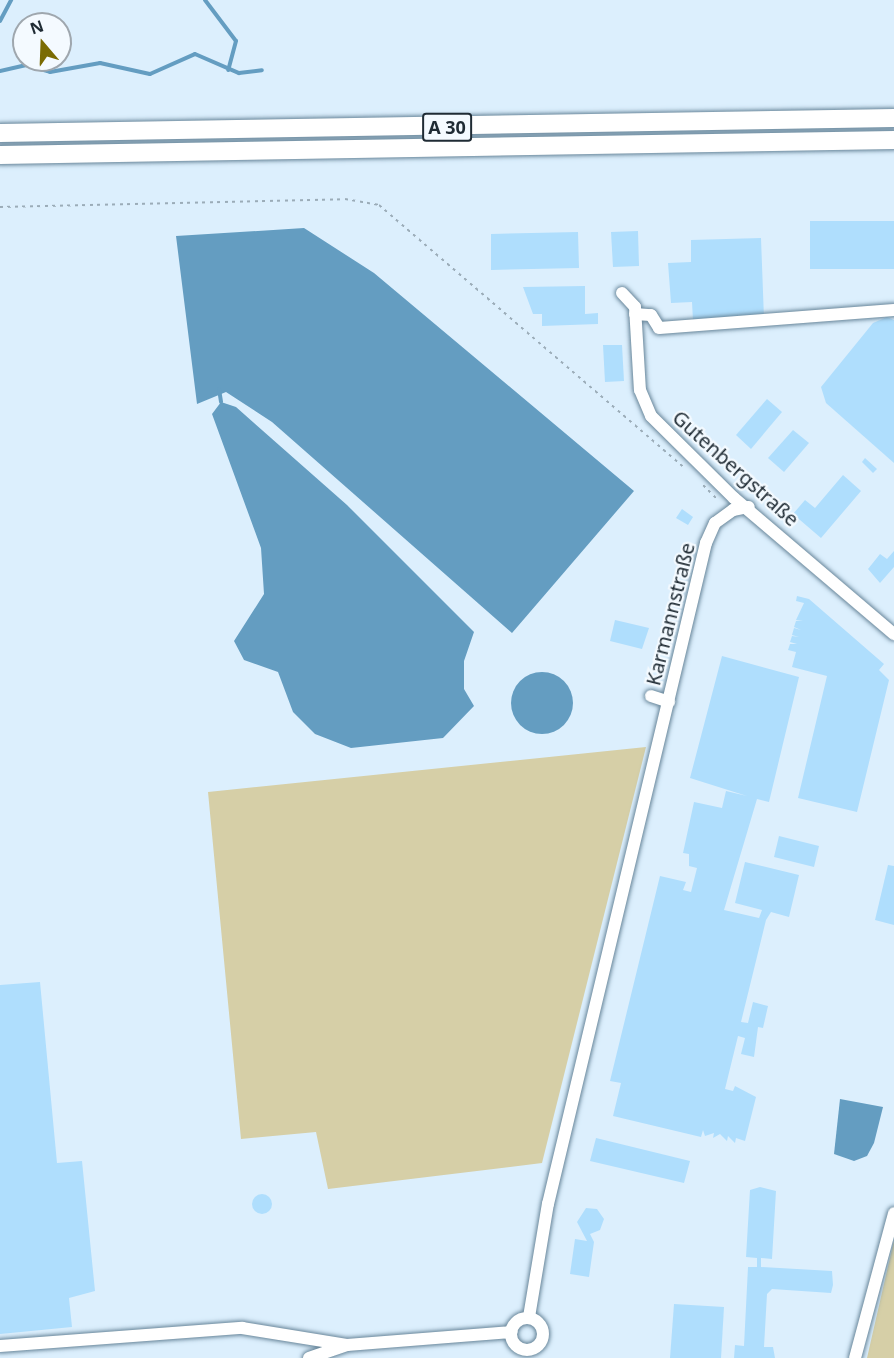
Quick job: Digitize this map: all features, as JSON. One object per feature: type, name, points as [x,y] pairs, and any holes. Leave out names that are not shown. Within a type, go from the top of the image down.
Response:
[{"type":"highway","name":"A 30","points":[[0,133],[894,118]]},
{"type":"highway","name":"A 30","points":[[0,155],[894,140]]},
{"type":"street","name":"Gutenbergstraße","points":[[622,293],[635,314],[640,390],[651,417],[749,507],[894,634]]},
{"type":"street","points":[[635,314],[651,315],[659,328],[894,310]]},
{"type":"street","points":[[733,510],[749,507]]},
{"type":"street","name":"Karmannstraße","points":[[529,1317],[548,1204],[706,543],[715,523],[733,510]]},
{"type":"street","points":[[651,696],[669,702]]},
{"type":"street","points":[[855,1358],[894,1213]]},
{"type":"street","points":[[529,1317],[542,1326],[543,1337],[526,1354],[513,1343],[511,1332],[518,1320],[529,1317]]},
{"type":"street","points":[[0,1346],[242,1328],[347,1344],[511,1332]]},
{"type":"street","points":[[309,1358],[347,1344]]},
{"type":"path","points":[[0,207],[345,199],[379,205],[687,470]]},
{"type":"path","points":[[696,477],[733,510]]},
{"type":"shaded area","points":[[646,747],[542,1163],[328,1189],[316,1132],[241,1139],[208,792]]},
{"type":"shaded area","points":[[894,1240],[894,1358],[867,1358]]},
{"type":"water","points":[[304,228],[374,273],[634,491],[512,633],[272,422],[226,392],[197,404],[176,236]]},
{"type":"water","points":[[221,402],[236,407],[347,505],[474,632],[464,661],[464,689],[474,706],[443,738],[351,748],[315,734],[293,712],[278,672],[244,660],[234,641],[264,594],[261,548],[212,414]]},
{"type":"water","points":[[542,672],[559,677],[564,681],[568,686],[573,703],[568,720],[564,725],[559,729],[542,734],[525,729],[520,725],[516,720],[511,703],[516,686],[520,681],[525,677]]},
{"type":"water","points":[[840,1099],[883,1107],[874,1143],[867,1156],[854,1161],[834,1154]]},
{"type":"building","points":[[810,221],[894,221],[894,269],[810,269]]},
{"type":"building","points":[[638,231],[639,266],[613,267],[611,232]]},
{"type":"building","points":[[578,232],[579,268],[491,270],[491,234]]},
{"type":"building","points":[[761,238],[764,319],[693,321],[692,302],[671,303],[668,263],[691,262],[691,240]]},
{"type":"building","points":[[585,286],[585,314],[598,313],[598,324],[542,326],[542,314],[533,314],[523,287]]},
{"type":"building","points":[[887,317],[894,320],[894,463],[826,403],[821,387],[873,323]]},
{"type":"building","points":[[603,345],[622,345],[624,381],[605,382]]},
{"type":"building","points":[[767,399],[782,412],[751,449],[736,435]]},
{"type":"building","points":[[793,430],[809,443],[784,472],[768,458]]},
{"type":"building","points":[[865,458],[877,469],[873,473],[862,462]]},
{"type":"building","points":[[843,475],[861,491],[821,538],[793,514],[805,500],[815,508]]},
{"type":"building","points":[[682,509],[693,517],[688,525],[676,518]]},
{"type":"building","points":[[894,551],[894,567],[880,583],[868,569],[880,554],[887,559]]},
{"type":"building","points":[[797,596],[809,599],[884,664],[879,670],[889,680],[857,812],[798,798],[827,676],[792,667],[796,652],[788,650],[790,644],[797,644],[790,642],[792,636],[799,637],[792,635],[794,628],[801,630],[794,627],[796,621],[803,621],[796,620],[804,603],[796,601]]},
{"type":"building","points":[[615,620],[649,628],[642,649],[610,641]]},
{"type":"building","points":[[722,656],[799,677],[769,802],[757,799],[724,910],[759,918],[762,910],[735,903],[745,862],[799,875],[789,917],[771,912],[766,920],[741,1022],[748,1023],[753,1002],[768,1006],[763,1028],[758,1027],[754,1057],[741,1054],[745,1038],[738,1036],[725,1089],[733,1091],[735,1086],[756,1097],[745,1141],[736,1138],[735,1143],[728,1136],[727,1141],[720,1134],[713,1138],[714,1133],[705,1136],[703,1130],[701,1137],[613,1116],[621,1083],[610,1081],[660,876],[686,882],[683,890],[691,892],[697,868],[689,866],[689,854],[683,853],[694,802],[722,808],[726,791],[747,796],[690,778]]},
{"type":"building","points":[[779,836],[819,846],[814,867],[774,857]]},
{"type":"building","points":[[888,865],[894,866],[894,925],[875,920]]},
{"type":"building","points":[[40,982],[57,1163],[82,1161],[95,1291],[69,1298],[72,1327],[0,1334],[0,985]]},
{"type":"building","points":[[596,1138],[690,1161],[684,1183],[590,1161]]},
{"type":"building","points":[[760,1187],[776,1191],[772,1259],[761,1258],[761,1267],[832,1271],[833,1285],[831,1293],[772,1289],[767,1294],[764,1347],[773,1347],[775,1358],[734,1358],[735,1345],[744,1346],[748,1267],[757,1267],[757,1258],[746,1257],[750,1190]]},
{"type":"building","points":[[262,1194],[269,1197],[272,1204],[269,1211],[262,1214],[255,1211],[252,1204],[255,1197]]},
{"type":"building","points":[[586,1208],[597,1209],[604,1219],[600,1230],[590,1234],[594,1242],[589,1277],[570,1274],[575,1239],[587,1241],[577,1222]]},
{"type":"building","points":[[674,1304],[724,1307],[721,1358],[670,1358]]},
{"type":"waterway","points":[[0,21],[11,0]]},
{"type":"waterway","points":[[205,0],[236,41],[228,70]]},
{"type":"waterway","points":[[0,71],[26,65],[50,72],[100,63],[150,74],[195,54],[239,73],[262,70]]},
{"type":"waterway","points":[[219,389],[221,402]]}]
